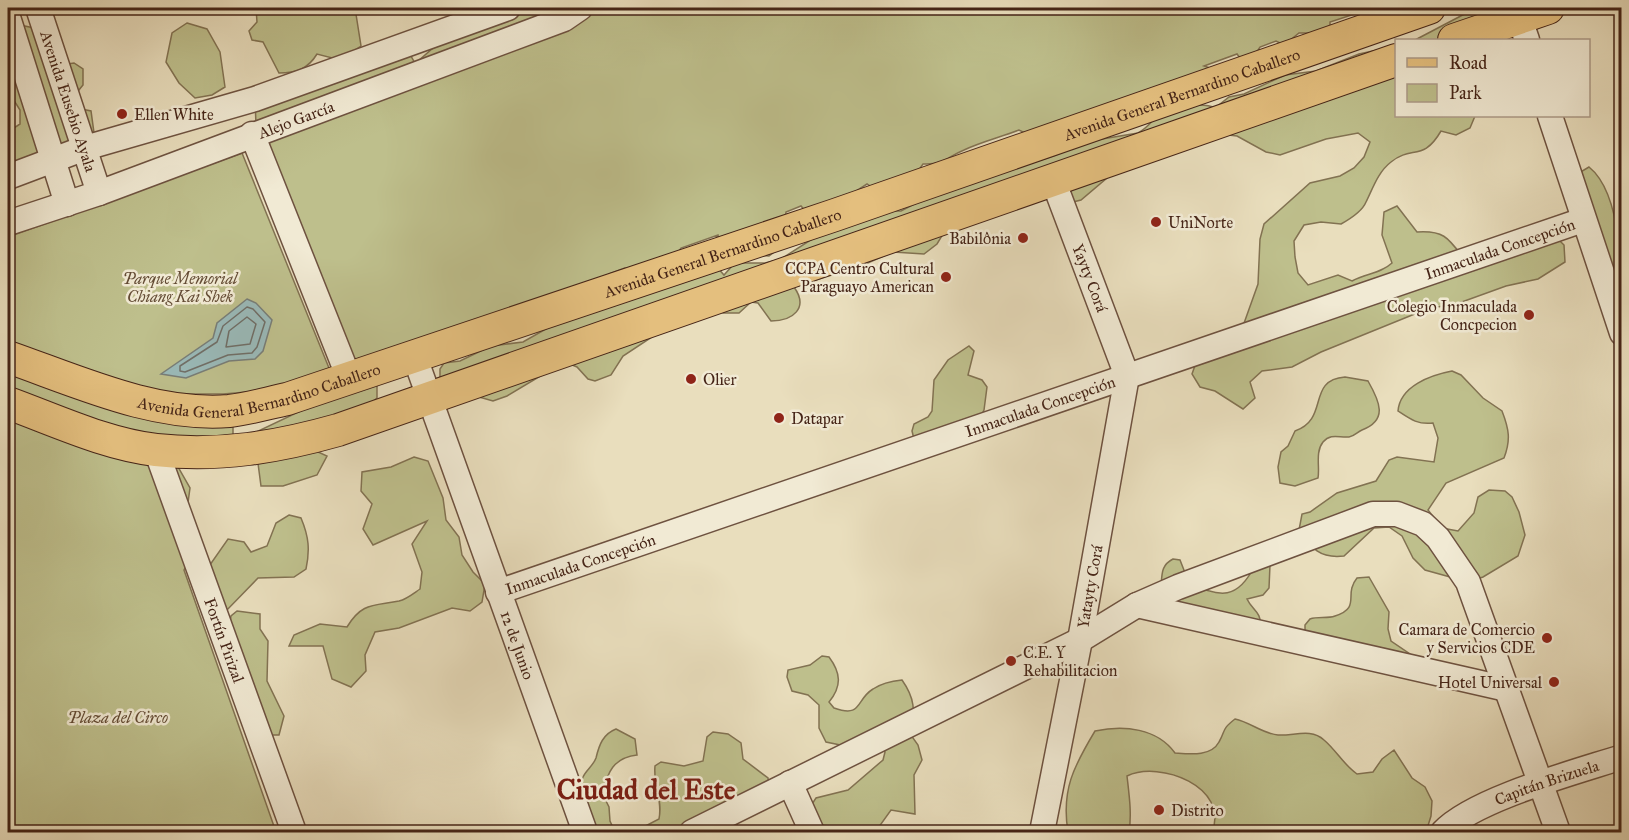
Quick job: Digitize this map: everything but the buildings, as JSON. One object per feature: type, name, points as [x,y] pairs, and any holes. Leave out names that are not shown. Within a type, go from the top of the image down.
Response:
[{"type":"main road","name":"Avenida General Bernardino Caballero","points":[[8,357],[115,394],[171,408],[229,411],[287,399],[856,208],[1429,8]]},
{"type":"main road","points":[[1457,39],[1528,18]]},
{"type":"main road","points":[[8,403],[106,438],[156,450],[243,452],[287,444],[338,430],[1395,60]]},
{"type":"street","name":"Avenida Eusebio Ayala","points":[[38,8],[99,193]]},
{"type":"street","name":"Alejo García","points":[[8,177],[84,148],[255,99],[508,8]]},
{"type":"street","name":"Alejo García","points":[[8,223],[99,193],[564,19],[579,8]]},
{"type":"street","name":"Avenida Eusebio Ayala","points":[[8,17],[67,204]]},
{"type":"street","points":[[1550,117],[1622,333]]},
{"type":"street","points":[[252,134],[349,378]]},
{"type":"street","name":"Yayty Corá","points":[[1053,180],[1127,376]]},
{"type":"street","name":"Inmaculada Concepción","points":[[498,592],[1583,220]]},
{"type":"street","name":"12 de Junio","points":[[414,355],[585,832]]},
{"type":"street","name":"Yatayty Corá","points":[[1042,832],[1080,640],[1127,376]]},
{"type":"street","name":"Fortín Pirizal","points":[[156,450],[294,832]]},
{"type":"street","points":[[693,832],[1080,640],[1137,605],[1178,587],[1373,514],[1397,514],[1423,524],[1438,538],[1468,582],[1558,832]]},
{"type":"street","points":[[1137,605],[1507,689]]},
{"type":"street","name":"Capitán Brizuela","points":[[1443,832],[1455,820],[1540,783],[1622,757]]},
{"type":"street","points":[[790,783],[812,832]]},
{"type":"green space","points":[[256,8],[355,8],[361,46],[340,60],[317,54],[301,69],[279,73],[263,42],[252,40],[249,31],[257,22]]},
{"type":"green space","points":[[516,8],[1373,8],[1330,22],[1330,27],[1318,33],[1299,33],[1284,45],[1276,41],[1260,47],[1252,59],[1240,58],[1237,54],[1204,66],[1219,71],[1025,133],[1019,130],[971,147],[941,162],[923,164],[895,203],[867,184],[847,197],[807,213],[801,206],[786,212],[782,246],[769,256],[721,253],[718,235],[681,248],[660,280],[635,281],[625,268],[609,274],[614,283],[350,367],[326,288],[256,125],[255,99],[407,49],[421,74],[417,62],[440,42]]},
{"type":"green space","points":[[1476,8],[1488,18],[1488,39],[1417,39]]},
{"type":"green space","points":[[187,23],[207,29],[220,52],[225,87],[212,95],[195,98],[179,83],[166,62],[172,33]]},
{"type":"green space","points":[[20,25],[34,28],[54,66],[74,63],[83,69],[83,85],[66,106],[91,111],[95,140],[16,167],[9,138],[10,133],[20,124],[20,110],[8,91],[8,30]]},
{"type":"green space","points":[[1395,46],[1395,117],[1475,117],[1470,128],[1456,135],[1441,131],[1429,147],[1398,157],[1386,166],[1362,209],[1341,224],[1321,222],[1304,225],[1294,241],[1295,257],[1298,273],[1308,285],[1338,275],[1352,281],[1392,263],[1382,235],[1384,212],[1397,206],[1417,232],[1440,234],[1446,237],[1465,260],[1553,234],[1564,245],[1565,262],[1538,279],[1506,286],[1459,303],[1427,309],[1321,352],[1292,367],[1262,371],[1250,382],[1255,398],[1243,409],[1215,391],[1200,387],[1192,374],[1197,360],[1243,326],[1258,284],[1260,239],[1264,224],[1310,183],[1340,176],[1354,168],[1364,157],[1370,142],[1358,133],[1326,139],[1280,155],[1266,152],[1237,136],[1220,134],[1113,173],[1081,200],[1073,202],[1034,197],[946,229],[937,244],[924,254],[893,252],[863,265],[794,287],[800,301],[799,307],[792,316],[786,319],[771,321],[758,303],[751,302],[739,313],[723,313],[721,309],[694,322],[670,325],[623,356],[611,375],[595,381],[588,379],[577,367],[570,364],[547,372],[507,396],[493,401],[440,386],[440,369],[444,363],[460,361],[491,346],[523,342],[567,317],[717,267],[724,275],[733,265],[765,263],[781,259],[820,234],[878,211],[901,211],[926,198],[1056,155],[1084,142],[1138,133],[1165,111],[1195,105],[1215,108],[1229,97],[1244,94],[1285,75],[1316,71],[1359,54]]},
{"type":"green space","name":"Parque Memorial Chiang Kai Shek","points":[[242,153],[331,373],[271,390],[223,394],[169,394],[121,384],[8,345],[8,237]]},
{"type":"green space","points":[[1589,167],[1602,182],[1611,203],[1617,228],[1621,284],[1621,357],[1572,177]]},
{"type":"green space","points":[[969,346],[974,351],[968,375],[982,380],[987,387],[984,410],[980,418],[914,439],[912,431],[914,424],[928,417],[932,411],[934,380],[948,360]]},
{"type":"green space","points":[[8,370],[221,420],[233,427],[233,439],[135,434],[8,391]]},
{"type":"green space","points":[[1452,371],[1461,375],[1483,398],[1502,411],[1508,429],[1508,446],[1504,458],[1446,483],[1428,510],[1442,528],[1458,531],[1474,513],[1478,497],[1489,490],[1505,491],[1512,497],[1519,512],[1525,535],[1518,556],[1483,577],[1468,582],[1425,570],[1413,558],[1402,536],[1389,527],[1374,528],[1344,556],[1329,556],[1317,551],[1299,530],[1302,514],[1310,512],[1337,493],[1376,481],[1389,460],[1397,457],[1434,462],[1438,438],[1433,423],[1418,422],[1398,411],[1400,402],[1410,388],[1435,375]]},
{"type":"green space","points":[[1345,377],[1368,381],[1378,403],[1376,421],[1351,436],[1326,439],[1318,455],[1318,478],[1295,486],[1280,483],[1278,467],[1281,452],[1288,446],[1295,431],[1306,425],[1312,418],[1321,392],[1326,385],[1333,380]]},
{"type":"green space","points":[[377,385],[377,398],[316,451],[327,456],[317,475],[283,486],[261,486],[254,433],[332,396]]},
{"type":"green space","name":"Plaza del Circo","points":[[8,413],[174,460],[190,488],[187,510],[194,551],[184,570],[276,832],[8,832]]},
{"type":"green space","points":[[414,457],[428,461],[443,498],[446,520],[459,537],[462,555],[473,572],[485,584],[482,602],[470,611],[452,608],[399,628],[375,632],[365,655],[366,671],[351,687],[332,679],[323,646],[289,646],[294,635],[320,624],[347,627],[363,609],[402,600],[420,589],[422,572],[412,544],[427,521],[373,545],[363,529],[372,504],[361,491],[362,472],[391,467]]},
{"type":"green space","points":[[289,515],[301,518],[306,531],[308,556],[306,569],[294,577],[258,578],[226,611],[198,582],[228,539],[244,542],[251,552],[267,546],[276,523]]},
{"type":"green space","points":[[1173,559],[1180,560],[1189,583],[1219,593],[1227,593],[1242,585],[1255,565],[1270,565],[1269,588],[1263,595],[1247,599],[1258,614],[1260,626],[1176,604],[1161,587],[1164,567]]},
{"type":"green space","points":[[1369,577],[1389,612],[1388,629],[1391,641],[1410,654],[1412,662],[1305,633],[1305,625],[1310,619],[1332,617],[1348,609],[1353,584],[1357,578]]},
{"type":"green space","points":[[237,611],[260,614],[260,629],[268,641],[267,681],[284,716],[279,735],[250,735],[224,658],[231,616]]},
{"type":"green space","points":[[822,656],[829,657],[838,674],[838,685],[829,702],[834,708],[850,711],[858,706],[867,693],[887,683],[902,680],[906,686],[913,705],[913,717],[908,731],[918,745],[922,760],[914,775],[915,814],[891,810],[876,831],[820,825],[812,804],[816,798],[848,790],[883,760],[885,752],[882,745],[850,747],[826,742],[819,728],[819,705],[808,695],[792,691],[787,677],[788,670],[810,665]]},
{"type":"green space","points":[[1235,719],[1272,734],[1308,733],[1319,736],[1357,774],[1373,772],[1382,759],[1394,750],[1412,778],[1425,787],[1432,801],[1431,816],[1426,832],[1212,832],[1215,816],[1211,802],[1202,790],[1189,781],[1173,775],[1141,772],[1127,776],[1129,832],[1068,832],[1066,803],[1071,779],[1095,731],[1117,728],[1139,730],[1159,738],[1175,753],[1199,754],[1215,747],[1226,728]]},
{"type":"green space","points":[[616,729],[635,739],[637,755],[622,759],[613,767],[602,793],[609,807],[610,821],[615,832],[586,832],[580,805],[581,784],[584,775],[595,761],[602,740]]},
{"type":"green space","points":[[713,732],[728,734],[741,743],[743,759],[768,778],[769,786],[739,803],[737,828],[722,832],[715,828],[712,832],[634,832],[659,819],[660,805],[655,766],[661,762],[684,766],[703,761],[707,737]]},
{"type":"water","points":[[247,299],[256,303],[272,320],[263,351],[255,359],[229,361],[186,378],[161,374],[213,338],[217,323]]},
{"type":"place","name":"Ellen White","points":[[122,114]]},
{"type":"place","name":"UniNorte","points":[[1156,222]]},
{"type":"place","name":"Babilônia","points":[[1023,238]]},
{"type":"place","name":"CCPA Centro Cultural Paraguayo American","points":[[946,277]]},
{"type":"place","name":"Colegio Inmaculada Concpecion","points":[[1529,315]]},
{"type":"place","name":"Olier","points":[[691,379]]},
{"type":"place","name":"Datapar","points":[[779,418]]},
{"type":"place","name":"Camara de Comercio y Servicios CDE","points":[[1547,638]]},
{"type":"place","name":"C.E. Y Rehabilitacion","points":[[1011,661]]},
{"type":"place","name":"Hotel Universal","points":[[1554,682]]},
{"type":"place","name":"Distrito","points":[[1159,810]]},
{"type":"district","name":"Ciudad del Este","points":[[646,789]]}]
